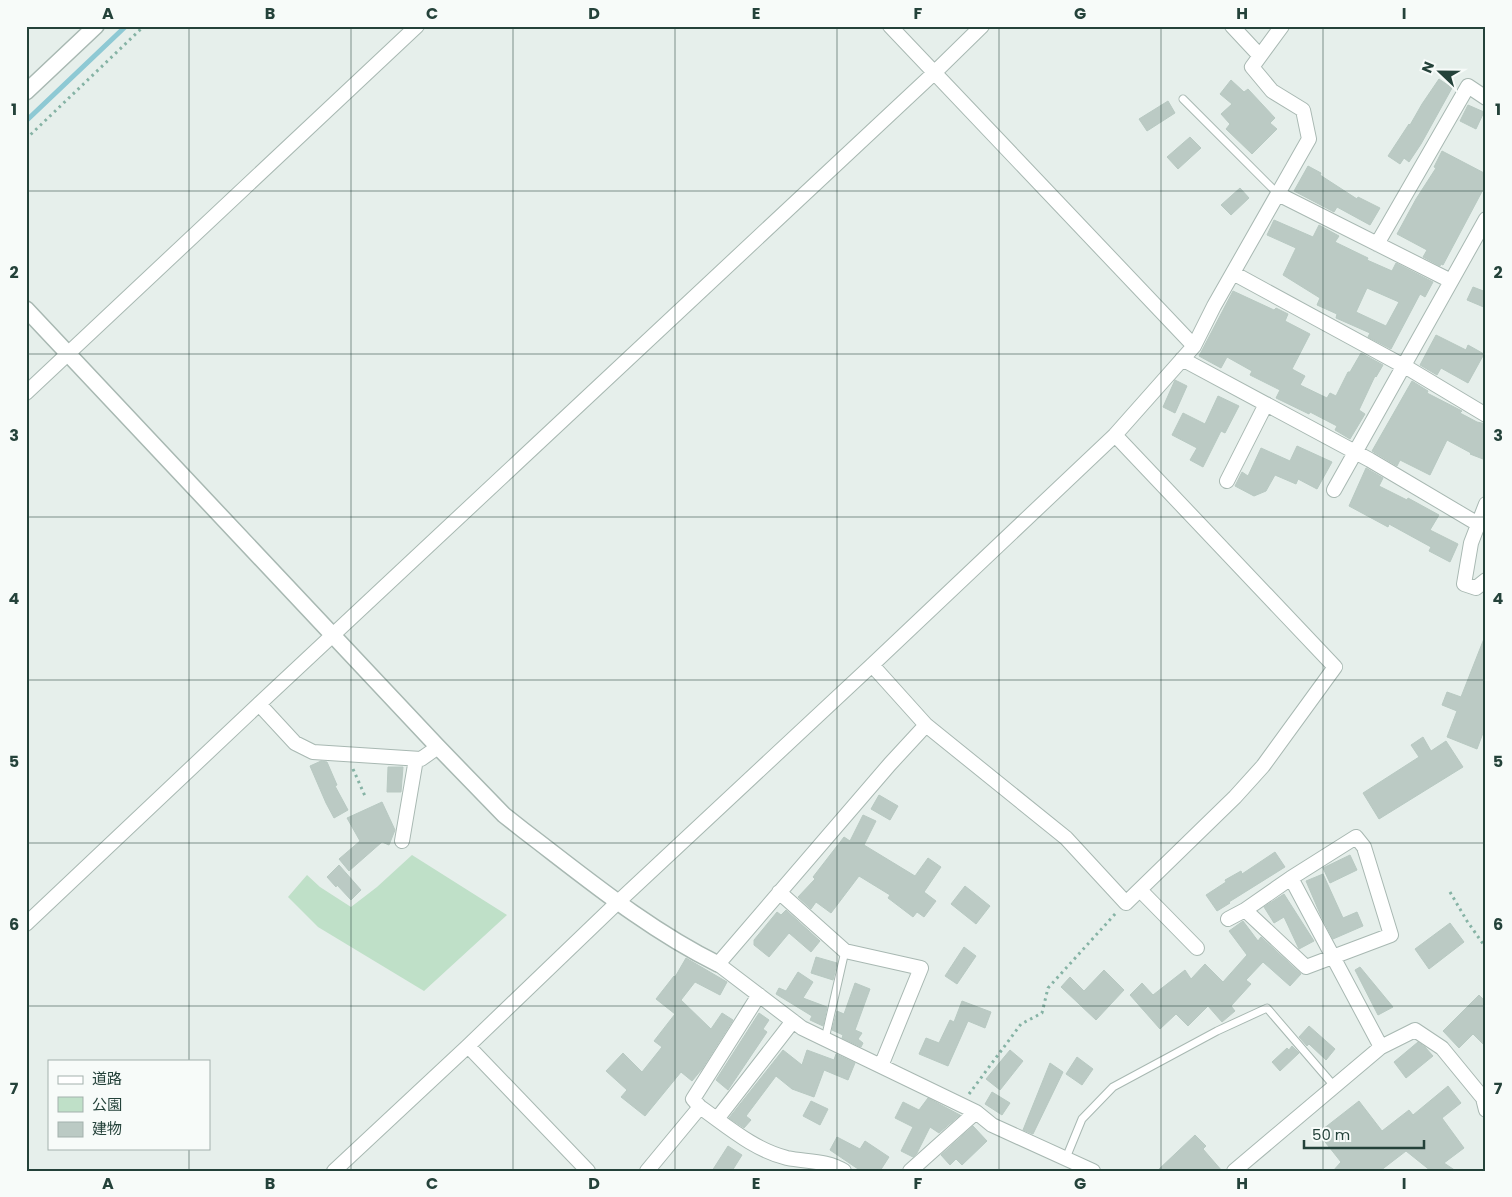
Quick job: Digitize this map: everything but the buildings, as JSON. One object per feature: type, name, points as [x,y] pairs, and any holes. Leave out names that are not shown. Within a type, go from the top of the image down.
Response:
[{"type":"street","points":[[26,92],[96,26]]},
{"type":"street","points":[[26,393],[417,26]]},
{"type":"street","points":[[890,26],[1194,346]]},
{"type":"street","points":[[26,924],[982,26]]},
{"type":"street","points":[[1232,26],[1260,56]]},
{"type":"street","points":[[334,1171],[1115,435],[1194,346],[1214,306],[1309,139],[1303,110],[1272,91],[1252,67],[1282,26]]},
{"type":"street","points":[[1377,244],[1468,86],[1486,98]]},
{"type":"street","points":[[1278,194],[1451,281]]},
{"type":"street","points":[[1334,490],[1486,218]]},
{"type":"street","points":[[1233,273],[1403,366],[1486,415]]},
{"type":"street","points":[[26,309],[438,747],[504,814],[523,830],[618,902],[659,931],[718,964],[802,1028],[976,1112],[992,1125],[1093,1171]]},
{"type":"street","points":[[1182,360],[1356,453],[1478,524]]},
{"type":"street","points":[[1227,481],[1266,404]]},
{"type":"street","points":[[872,665],[926,725],[1066,838],[1126,903],[1140,890],[1235,797],[1263,766],[1335,667],[1115,435]]},
{"type":"street","points":[[1486,504],[1471,544],[1464,584],[1476,588],[1486,580]]},
{"type":"street","points":[[259,704],[295,743],[313,752],[421,759],[438,747]]},
{"type":"street","points":[[718,964],[890,764],[926,725]]},
{"type":"street","points":[[402,841],[416,759]]},
{"type":"street","points":[[1228,919],[1245,910],[1356,837],[1364,847],[1392,935],[1306,967],[1245,910]]},
{"type":"street","points":[[1291,878],[1381,1047]]},
{"type":"street","points":[[1140,890],[1197,948]]},
{"type":"street","points":[[780,892],[845,951],[921,968],[881,1066]]},
{"type":"street","points":[[759,995],[693,1099],[700,1107],[752,1144],[787,1158],[810,1160],[838,1167],[844,1171]]},
{"type":"street","points":[[716,1119],[793,1021]]},
{"type":"street","points":[[1234,1171],[1381,1047],[1415,1030],[1442,1048],[1483,1098],[1486,1110]]},
{"type":"street","points":[[468,1046],[588,1171]]},
{"type":"street","points":[[647,1171],[700,1107]]},
{"type":"street","points":[[910,1171],[976,1112]]},
{"type":"lane","points":[[1183,99],[1278,194]]},
{"type":"lane","points":[[825,1039],[845,951]]},
{"type":"lane","points":[[1066,1158],[1082,1119],[1113,1087],[1217,1031],[1267,1008],[1335,1087]]},
{"type":"path","points":[[26,139],[144,26]]},
{"type":"path","points":[[346,754],[366,796]]},
{"type":"path","points":[[1450,892],[1486,948]]},
{"type":"path","points":[[961,1105],[1021,1024],[1042,1014],[1048,988],[1126,903]]},
{"type":"green space","points":[[412,855],[507,915],[424,991],[318,927],[288,897],[307,875],[320,887],[351,907],[377,887]]},
{"type":"waterway","points":[[26,121],[126,26]]}]
